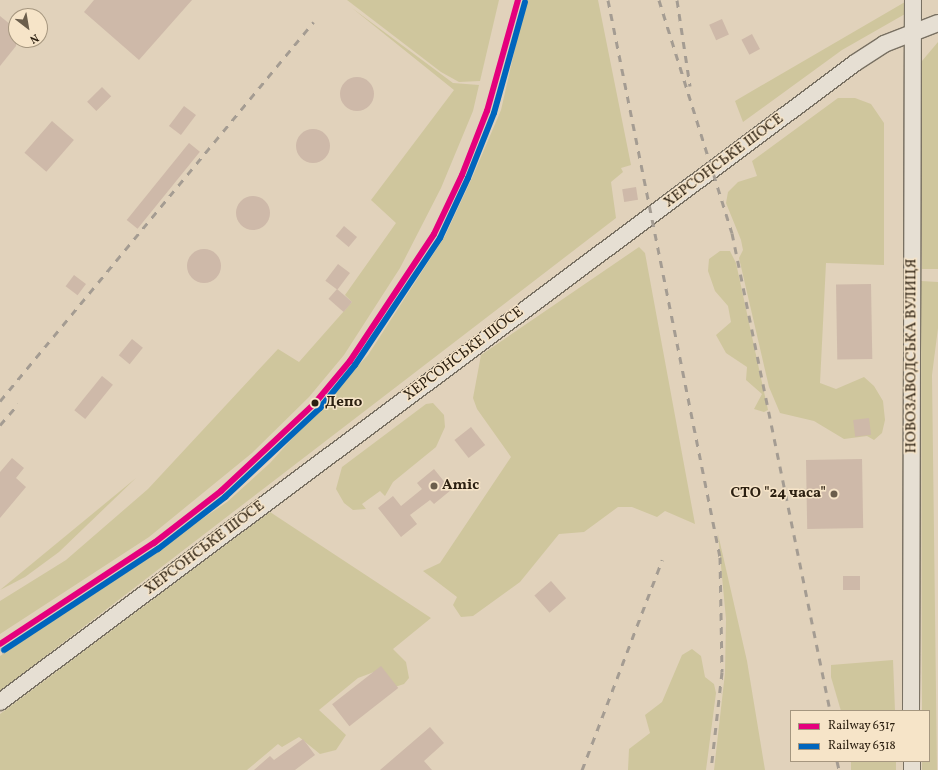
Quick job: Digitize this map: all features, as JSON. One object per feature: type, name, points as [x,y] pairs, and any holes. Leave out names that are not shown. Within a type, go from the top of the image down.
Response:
[{"type":"main road","name":"НОВОЗАВОДСЬКА ВУЛИЦЯ","points":[[912,710],[913,0]]},
{"type":"main road","name":"ХЕРСОНСЬКЕ ШОСЕ","points":[[0,702],[849,68],[884,44],[938,22]]},
{"type":"shaded area","points":[[347,0],[499,0],[480,81],[459,82],[441,72]]},
{"type":"shaded area","points":[[526,0],[598,0],[631,165],[621,168],[623,172],[611,182],[616,218],[0,691],[0,656],[227,502],[270,463],[368,355],[445,236],[472,178],[501,110]]},
{"type":"shaded area","points":[[905,2],[905,14],[842,50],[743,122],[735,101]]},
{"type":"shaded area","points":[[352,8],[453,83],[479,85],[473,111],[441,188],[400,268],[344,355],[309,397],[252,453],[149,537],[0,634],[0,601],[66,560],[148,489],[278,349],[299,362],[352,302],[345,295],[396,223],[371,200],[454,90]]},
{"type":"shaded area","points":[[938,42],[938,269],[922,269],[920,78],[922,61]]},
{"type":"shaded area","points":[[838,98],[855,98],[871,104],[884,123],[884,265],[826,263],[820,383],[836,389],[864,377],[874,386],[883,401],[885,420],[882,433],[874,440],[867,436],[844,439],[814,421],[780,413],[769,387],[739,258],[743,250],[741,240],[726,203],[728,192],[738,182],[757,176],[752,161]]},
{"type":"shaded area","points":[[639,247],[645,253],[695,524],[665,511],[657,517],[632,507],[618,507],[584,532],[559,534],[520,582],[473,616],[461,617],[453,605],[457,597],[423,571],[440,563],[511,457],[477,409],[473,398],[481,355]]},
{"type":"shaded area","points":[[720,251],[730,251],[736,263],[768,410],[764,412],[754,409],[762,394],[746,380],[747,367],[726,353],[716,335],[731,322],[728,306],[715,291],[708,271],[709,259]]},
{"type":"shaded area","points":[[921,281],[938,282],[938,328],[932,375],[937,770],[922,770],[922,762],[930,762],[930,710],[922,710]]},
{"type":"shaded area","points":[[433,403],[444,415],[445,427],[436,447],[393,482],[385,496],[380,491],[362,504],[366,509],[353,510],[344,503],[336,489],[342,467],[426,404]]},
{"type":"shaded area","points":[[136,478],[59,552],[25,577],[0,590]]},
{"type":"shaded area","points":[[270,512],[431,618],[393,649],[406,662],[409,678],[404,684],[395,687],[374,672],[358,678],[319,710],[346,735],[336,750],[320,754],[299,737],[282,747],[278,744],[247,770],[0,770],[0,714]]},
{"type":"shaded area","points":[[718,534],[747,661],[765,770],[714,770],[725,673],[726,619]]},
{"type":"shaded area","points":[[692,649],[701,656],[705,677],[714,684],[716,693],[706,770],[628,770],[629,749],[650,733],[645,715],[662,702],[682,655]]},
{"type":"shaded area","points":[[893,660],[895,710],[841,710],[831,677],[831,665]]},
{"type":"shaded area","points":[[851,762],[896,762],[896,770],[851,770]]},
{"type":"building","points":[[94,0],[192,0],[139,60],[84,12]]},
{"type":"building","points":[[0,16],[8,22],[8,48],[14,48],[0,66]]},
{"type":"building","points":[[722,19],[729,35],[716,40],[709,25]]},
{"type":"building","points":[[752,34],[760,49],[749,55],[741,40]]},
{"type":"building","points":[[360,77],[369,82],[373,87],[373,101],[369,106],[364,110],[354,111],[350,110],[341,101],[340,91],[341,87],[350,78]]},
{"type":"building","points":[[102,87],[111,96],[96,111],[87,102]]},
{"type":"building","points":[[184,106],[196,115],[181,135],[169,126]]},
{"type":"building","points":[[52,121],[74,140],[46,172],[24,153]]},
{"type":"building","points":[[316,129],[325,134],[329,139],[329,153],[325,158],[320,162],[310,163],[306,162],[297,153],[296,143],[297,139],[306,130]]},
{"type":"building","points":[[189,143],[200,152],[138,229],[127,220]]},
{"type":"building","points":[[636,187],[638,200],[624,202],[622,189]]},
{"type":"building","points":[[256,196],[265,201],[269,206],[269,220],[265,225],[260,229],[250,230],[246,229],[237,220],[236,210],[237,206],[246,197]]},
{"type":"building","points":[[344,226],[357,237],[349,247],[336,236]]},
{"type":"building","points":[[207,249],[216,254],[220,259],[220,273],[216,278],[211,282],[201,283],[197,282],[188,273],[187,263],[188,259],[197,250]]},
{"type":"building","points":[[338,264],[350,273],[337,290],[325,281]]},
{"type":"building","points":[[74,275],[86,284],[78,295],[66,286]]},
{"type":"building","points":[[871,284],[872,359],[837,360],[836,285]]},
{"type":"building","points":[[337,289],[352,302],[344,312],[328,299]]},
{"type":"building","points":[[132,339],[143,348],[130,364],[119,355]]},
{"type":"building","points":[[102,376],[113,385],[85,419],[74,410]]},
{"type":"building","points":[[869,418],[871,435],[855,437],[853,420]]},
{"type":"building","points":[[471,427],[485,445],[469,458],[454,440]]},
{"type":"building","points":[[12,458],[24,468],[16,478],[26,487],[0,518],[0,472]]},
{"type":"building","name":"СТО \"24 часа\"","points":[[862,459],[863,528],[807,529],[806,460]]},
{"type":"building","points":[[434,469],[451,490],[434,504],[430,500],[410,515],[417,524],[401,537],[378,508],[393,496],[401,506],[422,489],[417,483]]},
{"type":"building","points":[[843,576],[860,576],[860,590],[843,590]]},
{"type":"building","points":[[551,581],[566,598],[549,613],[534,595]]},
{"type":"building","points":[[381,666],[398,688],[349,726],[332,704]]},
{"type":"building","points":[[430,727],[444,743],[424,761],[432,770],[380,770]]},
{"type":"building","points":[[303,739],[315,755],[295,770],[254,770],[270,756],[274,760]]},
{"type":"railway","points":[[608,0],[720,557],[722,672],[711,770]]},
{"type":"railway","points":[[659,0],[732,233],[830,710]]},
{"type":"railway","points":[[677,0],[690,86]]},
{"type":"railway","points":[[0,401],[314,22]]},
{"type":"railway","points":[[0,425],[18,404]]},
{"type":"railway","points":[[582,770],[662,560]]},
{"type":"railway","points":[[837,762],[839,770]]},
{"type":"rail line","name":"6317","points":[[0,644],[154,543],[221,491],[315,403],[350,361],[434,234],[462,175],[487,111],[518,0]]},
{"type":"rail line","name":"6318","points":[[4,650],[158,549],[225,497],[320,408],[355,365],[440,238],[468,178],[494,113],[525,2]]},
{"type":"place","name":"Депо","points":[[315,403]]},
{"type":"place","name":"Amic","points":[[434,486]]},
{"type":"place","name":"СТО \"24 часа\"","points":[[834,494]]}]
